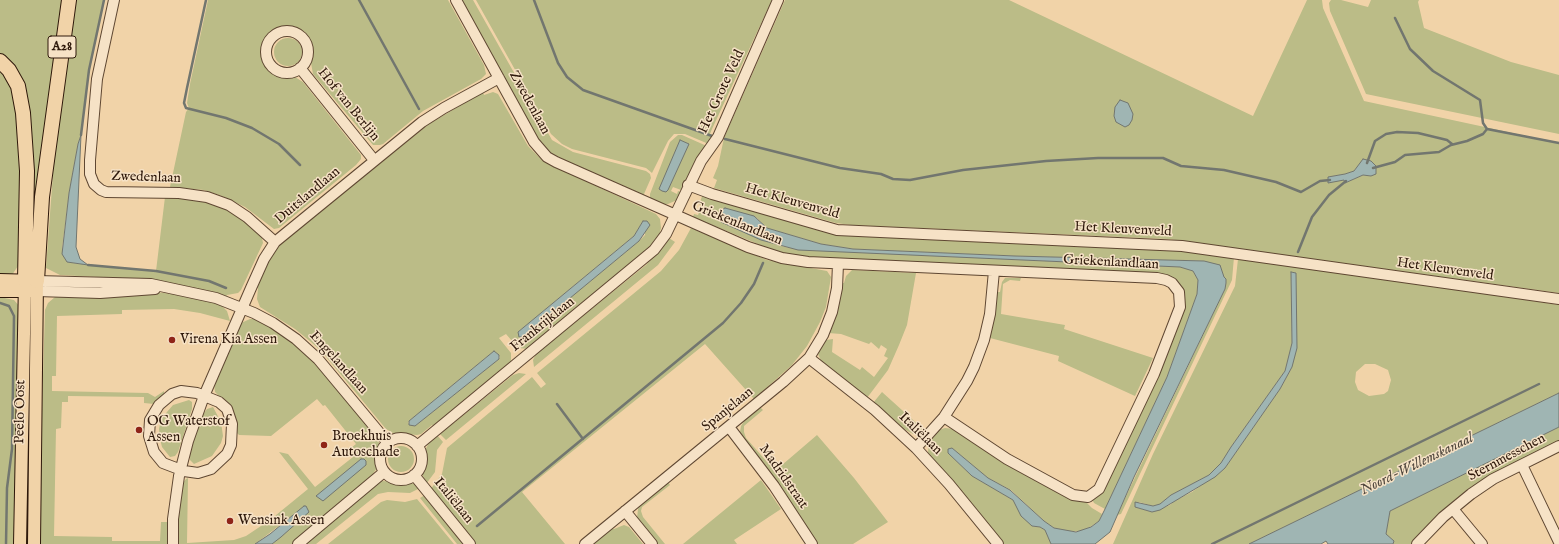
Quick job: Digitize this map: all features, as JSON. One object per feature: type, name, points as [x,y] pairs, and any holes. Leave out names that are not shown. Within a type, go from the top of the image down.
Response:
[{"type":"highway","name":"A28","points":[[31,286],[69,0]]},
{"type":"highway","points":[[0,61],[9,70],[18,86],[23,113],[27,171],[31,286]]},
{"type":"main road","name":"Engelandlaan","points":[[0,280],[31,286]]},
{"type":"main road","name":"Engelandlaan","points":[[0,291],[31,286]]},
{"type":"main road","name":"Peelo Oost","points":[[20,544],[31,286]]},
{"type":"main road","name":"Peelo Oost","points":[[31,286],[34,544]]},
{"type":"street","name":"Zwedenlaan","points":[[114,0],[97,79],[90,160],[90,174],[94,184],[106,192],[173,193],[207,197],[229,205],[247,217],[275,242]]},
{"type":"street","name":"Zwedenlaan","points":[[456,0],[534,142],[547,157],[676,214]]},
{"type":"street","name":"Het Grote Veld","points":[[676,214],[688,185],[701,161],[718,137],[778,0]]},
{"type":"street","name":"Hof van Berlijn","points":[[288,30],[301,36],[305,40],[308,53],[307,60],[300,68],[290,73],[283,72],[270,65],[266,51],[271,38],[282,31],[288,30]]},
{"type":"street","name":"Hof van Berlijn","points":[[300,68],[374,160]]},
{"type":"street","name":"Duitslandlaan","points":[[173,544],[173,519],[180,469],[188,441],[204,396],[264,259],[275,242],[374,160],[432,115],[499,78]]},
{"type":"street","name":"Het Kleuvenveld","points":[[688,185],[712,194],[837,230],[1182,246],[1559,299]]},
{"type":"street","name":"Griekenlandlaan","points":[[676,214],[768,254],[782,258],[838,264],[1166,280],[1172,283],[1178,292],[1180,307],[1154,374],[1102,482],[1098,489],[1088,496],[1073,496],[1007,459],[944,417]]},
{"type":"street","name":"Frankrijklaan","points":[[417,446],[645,259],[663,239],[676,214]]},
{"type":"street","name":"Spanjelaan","points":[[585,544],[729,427],[790,376],[808,358],[823,335],[832,312],[837,288],[838,264]]},
{"type":"street","points":[[916,448],[944,417],[967,381],[984,340],[990,314],[994,271]]},
{"type":"street","name":"Engelandlaan","points":[[31,286],[140,283],[216,298],[243,308],[273,323],[318,359],[388,443]]},
{"type":"street","name":"Italiëlaan","points":[[808,358],[850,390],[916,448],[949,484],[998,544]]},
{"type":"street","points":[[186,391],[204,396],[219,402],[227,409],[232,424],[231,445],[220,463],[211,469],[198,473],[191,473],[163,463],[154,452],[149,436],[150,420],[159,405],[172,394],[186,391]]},
{"type":"street","name":"Madridstraat","points":[[729,427],[774,486],[812,544]]},
{"type":"street","points":[[400,438],[406,439],[417,446],[421,461],[414,475],[398,480],[384,472],[380,457],[384,447],[388,443],[400,438]]},
{"type":"street","name":"Sternmesschen","points":[[1417,544],[1460,502],[1484,485],[1559,446]]},
{"type":"street","points":[[1522,465],[1559,542]]},
{"type":"street","points":[[298,544],[384,472]]},
{"type":"street","name":"Italiëlaan","points":[[414,475],[470,544]]},
{"type":"street","points":[[1453,509],[1482,544]]},
{"type":"street","points":[[625,511],[652,544]]},
{"type":"green space","points":[[0,0],[65,0],[33,237],[33,184],[24,103],[0,55]]},
{"type":"green space","points":[[75,0],[104,0],[89,70],[81,135],[69,193],[62,249],[73,263],[156,271],[165,197],[199,200],[221,206],[243,218],[262,238],[263,243],[241,290],[238,293],[227,295],[226,297],[201,290],[136,279],[60,275],[46,268],[54,160]]},
{"type":"green space","points":[[208,0],[448,0],[484,65],[486,74],[481,79],[423,111],[383,144],[373,145],[313,74],[311,63],[313,45],[305,32],[294,26],[286,26],[270,32],[263,42],[261,53],[263,62],[269,71],[279,77],[295,77],[303,82],[361,155],[361,159],[356,165],[279,228],[274,229],[245,207],[222,196],[204,190],[170,187],[186,112],[189,108],[187,103],[190,84]]},
{"type":"green space","points":[[460,0],[473,0],[552,140],[573,152],[646,171],[650,174],[651,178],[642,196],[550,154],[537,139]]},
{"type":"green space","points":[[476,0],[772,0],[712,129],[710,134],[716,136],[711,145],[685,134],[674,134],[668,141],[652,173],[646,168],[572,149],[562,144],[551,134]]},
{"type":"green space","points":[[785,0],[1009,0],[1253,116],[1307,0],[1322,0],[1323,8],[1364,101],[1559,143],[1559,293],[1168,239],[851,225],[836,223],[714,188],[717,180],[713,178],[718,166],[724,138]],"holes":[[[1363,160],[1371,176],[1363,175],[1345,183],[1344,180],[1328,182],[1329,177],[1354,171]]]},
{"type":"green space","points":[[1331,0],[1341,0],[1368,7],[1371,0],[1419,0],[1418,2],[1424,28],[1511,62],[1559,75],[1559,134],[1366,94],[1330,11],[1329,3]]},
{"type":"green space","points":[[288,38],[294,39],[298,42],[301,46],[301,58],[298,62],[294,65],[288,66],[282,65],[278,62],[275,58],[274,52],[275,46],[278,42],[282,39]]},
{"type":"green space","points":[[0,69],[10,85],[15,100],[20,182],[18,266],[12,275],[0,278]]},
{"type":"green space","points":[[483,92],[484,95],[493,92],[498,94],[528,146],[543,161],[656,214],[660,219],[660,232],[662,234],[649,251],[529,349],[518,348],[506,334],[499,338],[511,353],[511,363],[435,428],[432,425],[421,434],[417,435],[393,433],[386,429],[322,352],[295,329],[260,307],[257,299],[258,288],[256,287],[270,258],[281,243],[429,124]],"holes":[[[643,221],[645,235],[639,241],[521,338],[518,332],[634,236]],[[494,351],[500,357],[499,359],[415,426],[408,423]]]},
{"type":"green space","points":[[678,135],[682,135],[709,147],[687,178],[681,190],[673,187],[671,191],[677,194],[678,191],[681,192],[677,200],[668,204],[660,204],[650,199],[650,194],[670,142]]},
{"type":"green space","points":[[703,194],[832,234],[1172,248],[1234,257],[1232,280],[1121,514],[1117,515],[1225,289],[1226,279],[1204,261],[1015,256],[853,249],[821,244],[767,228],[757,218],[723,208],[720,211],[719,217],[761,240],[785,247],[807,250],[1180,267],[1193,271],[1198,280],[1197,294],[1167,377],[1105,509],[1094,503],[1092,499],[1185,304],[1185,296],[1178,283],[782,254],[693,217],[694,214],[698,215],[702,206],[699,204]]},
{"type":"green space","points":[[691,228],[767,260],[827,271],[831,277],[826,307],[807,346],[792,365],[754,399],[705,344],[522,492],[565,544],[475,544],[430,490],[442,474],[447,448],[532,377],[541,388],[546,384],[537,373],[661,271],[679,250]]},
{"type":"green space","points":[[669,238],[675,242],[658,265],[534,367],[533,360],[536,354],[646,265]]},
{"type":"green space","points":[[1241,257],[1559,305],[1559,393],[1249,544],[1113,544],[1153,454],[1235,286],[1238,259]],"holes":[[[1291,272],[1296,273],[1292,367],[1280,389],[1225,468],[1192,492],[1174,501],[1170,505],[1152,512],[1135,507],[1139,502],[1153,506],[1160,504],[1171,495],[1209,475],[1221,463],[1285,371],[1292,343]],[[1365,364],[1375,364],[1388,370],[1391,380],[1388,391],[1384,394],[1369,396],[1358,390],[1355,382],[1356,372]]]},
{"type":"green space","points":[[852,270],[916,273],[907,325],[888,370],[867,398],[822,363],[818,354],[821,345],[826,340],[833,339],[832,352],[860,370],[862,367],[874,377],[888,358],[884,356],[887,349],[881,345],[879,349],[871,342],[869,344],[841,334],[828,333],[842,283],[844,283],[846,276]]},
{"type":"green space","points":[[1005,278],[1021,278],[1020,281],[1010,280],[1003,284],[1001,314],[1065,325],[1064,329],[1153,358],[1135,396],[1058,361],[1059,356],[990,338],[989,336],[994,319],[997,292],[1000,292],[1002,282]]},
{"type":"green space","points":[[155,292],[182,295],[223,304],[222,306],[227,311],[230,321],[200,313],[174,309],[122,310],[122,314],[57,316],[56,376],[52,376],[52,391],[148,393],[155,397],[164,391],[164,394],[154,404],[144,403],[144,397],[68,396],[68,402],[62,402],[61,428],[56,429],[54,536],[112,537],[112,541],[160,541],[161,522],[167,522],[167,544],[38,544],[45,310],[48,303],[55,297]]},
{"type":"green space","points":[[0,297],[14,300],[20,307],[18,464],[15,491],[14,544],[0,544]]},
{"type":"green space","points":[[250,319],[257,319],[283,334],[310,357],[377,436],[379,443],[377,468],[368,481],[292,544],[272,544],[293,526],[305,506],[255,544],[177,544],[178,517],[182,484],[188,478],[187,543],[234,540],[246,536],[270,520],[308,489],[279,452],[288,454],[315,487],[353,457],[347,451],[356,444],[325,405],[323,406],[317,399],[271,436],[239,435],[237,433],[235,421],[228,405],[215,392],[214,384],[241,323]]},
{"type":"green space","points":[[519,373],[526,374],[446,440],[440,434],[513,375]]},
{"type":"green space","points":[[882,392],[923,429],[917,434],[913,434],[904,429],[903,431],[873,403]]},
{"type":"green space","points":[[189,400],[192,402],[192,409],[178,452],[175,456],[170,457],[162,447],[160,439],[159,429],[161,419],[173,405]]},
{"type":"green space","points":[[213,407],[221,422],[223,436],[221,443],[212,456],[194,464],[190,460],[190,453],[188,453],[202,412],[204,413],[207,409]]},
{"type":"green space","points":[[760,407],[763,410],[744,426],[744,432],[746,438],[775,471],[817,435],[854,478],[888,522],[853,544],[817,544],[740,432],[741,426],[745,420]]},
{"type":"green space","points":[[1559,427],[1559,441],[1480,482],[1440,514],[1423,531],[1413,544],[1393,544],[1394,541],[1386,534],[1390,511]]},
{"type":"green space","points":[[945,428],[954,429],[1074,500],[1086,502],[1102,514],[1099,521],[1084,531],[1068,531],[1054,528],[1044,521],[1011,490],[988,478],[952,448],[948,449],[948,453],[972,476],[1013,500],[1032,526],[1040,527],[1045,530],[1051,544],[1003,544],[928,453],[929,440],[939,430]]},
{"type":"green space","points":[[437,435],[443,442],[437,450],[435,472],[426,484],[422,473],[425,450],[429,443]]},
{"type":"green space","points":[[401,446],[410,450],[414,459],[410,468],[401,472],[392,468],[388,459],[392,450]]},
{"type":"green space","points":[[761,480],[781,509],[734,540],[737,544],[683,544]]},
{"type":"green space","points":[[382,481],[412,483],[420,488],[410,493],[388,492],[378,494],[316,544],[304,544]]},
{"type":"green space","points":[[668,482],[670,485],[642,507],[641,511],[643,517],[665,544],[657,544],[637,518],[638,509],[640,504]]},
{"type":"green space","points":[[425,495],[465,544],[457,544],[420,498]]},
{"type":"green space","points":[[417,499],[454,544],[328,544],[381,502],[387,500],[405,502]]},
{"type":"green space","points":[[624,525],[629,527],[643,544],[593,544],[612,528],[614,529]]},
{"type":"water","points":[[1120,100],[1128,103],[1133,114],[1129,125],[1125,127],[1116,122],[1114,116],[1115,107]]},
{"type":"water","points":[[81,135],[76,247],[80,259],[88,265],[67,262],[62,254],[69,193]]},
{"type":"water","points":[[680,140],[689,144],[668,190],[666,192],[662,191],[659,189]]},
{"type":"water","points":[[1363,159],[1371,161],[1376,166],[1376,174],[1371,176],[1363,175],[1345,183],[1344,180],[1328,183],[1328,177],[1354,171]]},
{"type":"water","points":[[725,208],[754,216],[767,228],[821,244],[853,249],[1015,256],[1204,261],[1220,265],[1226,279],[1226,283],[1225,289],[1134,477],[1110,532],[1095,544],[1051,544],[1045,530],[1040,527],[1032,526],[1021,516],[1013,500],[972,476],[948,453],[948,449],[952,448],[988,478],[1010,490],[1044,521],[1054,528],[1076,532],[1091,527],[1099,521],[1167,377],[1197,294],[1198,280],[1193,271],[1180,267],[798,250],[761,240],[721,222],[719,220],[720,211]]},
{"type":"water","points":[[643,221],[647,221],[650,225],[639,241],[523,337],[519,337],[518,332],[634,236]]},
{"type":"water","points":[[1291,272],[1296,273],[1297,348],[1292,367],[1280,389],[1225,468],[1215,477],[1160,510],[1152,512],[1135,507],[1135,502],[1153,506],[1160,504],[1171,495],[1209,475],[1221,463],[1285,371],[1292,343]]},
{"type":"water","points":[[494,351],[499,355],[499,359],[415,426],[409,425],[409,421]]},
{"type":"water","name":"Noord-Willemskanaal","points":[[1559,393],[1559,427],[1390,511],[1386,534],[1394,541],[1393,544],[1328,544],[1326,541],[1321,544],[1249,544]]},
{"type":"water","points":[[361,459],[366,461],[366,465],[323,501],[316,496]]},
{"type":"water","points":[[304,506],[306,506],[309,512],[272,544],[255,544],[270,534]]},
{"type":"waterway","points":[[81,135],[89,70],[104,0]]},
{"type":"waterway","points":[[206,0],[184,103],[186,108],[226,118],[252,128],[279,144],[300,165]]},
{"type":"waterway","points":[[359,0],[419,109]]},
{"type":"waterway","points":[[534,0],[558,63],[567,77],[583,90],[712,136]]},
{"type":"waterway","points":[[1395,18],[1410,49],[1433,71],[1480,100],[1483,123],[1487,129],[1559,143]]},
{"type":"waterway","points":[[1373,168],[1395,162],[1405,155],[1439,152],[1451,145],[1467,141],[1483,134],[1487,129]]},
{"type":"waterway","points":[[1367,163],[1375,141],[1386,134],[1397,132],[1418,133],[1447,140],[1452,144]]},
{"type":"waterway","points":[[725,139],[840,168],[881,174],[893,179],[910,180],[963,170],[1046,161],[1098,158],[1163,158],[1181,166],[1224,170],[1276,182],[1301,192],[1320,181],[1330,180]]},
{"type":"waterway","points":[[1298,252],[1312,217],[1329,195],[1346,181]]},
{"type":"waterway","points":[[477,526],[723,323],[741,303],[754,284],[763,263]]},
{"type":"waterway","points":[[88,265],[156,271],[209,281],[226,288]]},
{"type":"waterway","points":[[0,303],[9,306],[14,316],[12,449],[7,488],[6,544]]},
{"type":"waterway","points":[[1212,544],[1539,384]]},
{"type":"waterway","points":[[557,404],[583,439]]},
{"type":"place","name":"Virena Kia Assen","points":[[172,340]]},
{"type":"place","name":"OG Waterstof Assen","points":[[139,430]]},
{"type":"place","name":"Broekhuis Autoschade","points":[[324,445]]},
{"type":"place","name":"Wensink Assen","points":[[230,521]]}]
